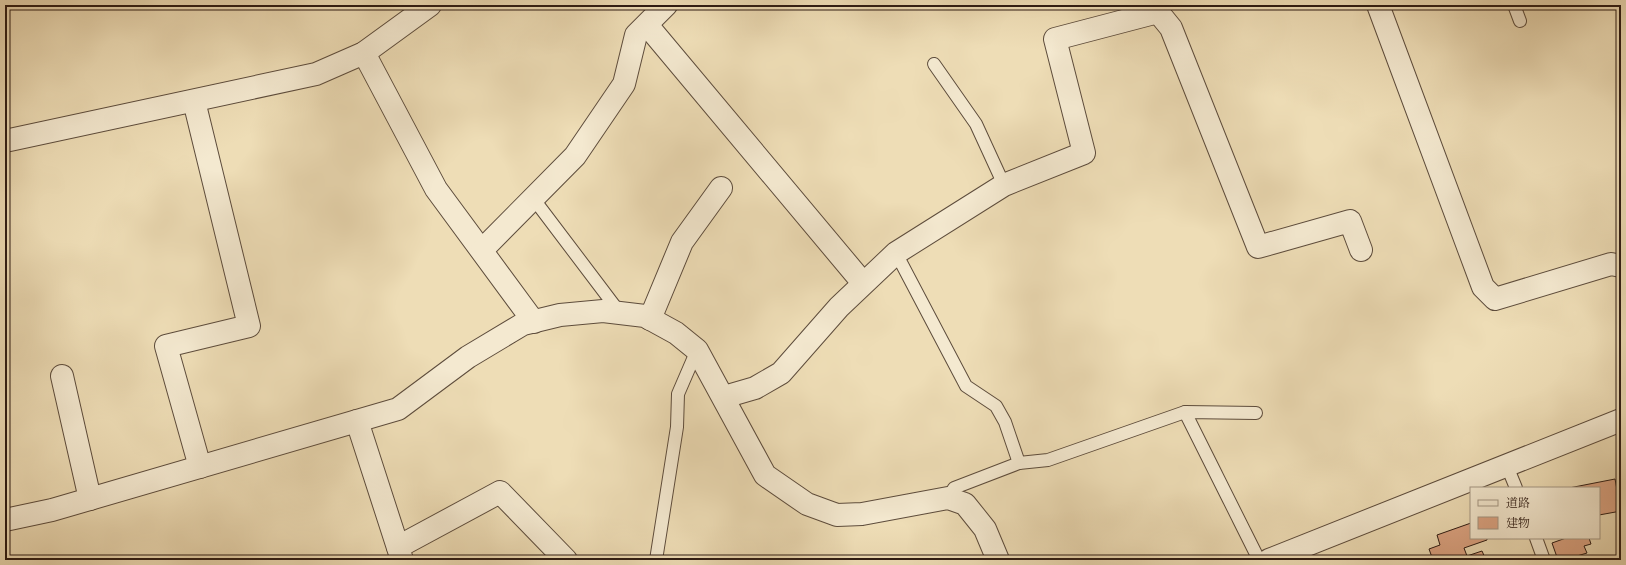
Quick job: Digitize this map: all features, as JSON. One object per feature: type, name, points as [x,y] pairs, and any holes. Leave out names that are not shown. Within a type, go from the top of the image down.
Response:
[{"type":"street","points":[[5,141],[316,74],[364,53],[430,5]]},
{"type":"street","points":[[482,250],[575,156],[624,84],[636,35],[666,5]]},
{"type":"street","points":[[1378,5],[1483,287],[1495,299],[1611,264],[1621,266]]},
{"type":"street","points":[[724,398],[755,388],[781,373],[839,307],[896,253],[1004,185],[1084,153],[1055,39],[1156,9],[1171,28],[1258,247],[1350,221],[1361,250]]},
{"type":"street","points":[[646,25],[863,283]]},
{"type":"street","points":[[364,53],[436,189],[534,322]]},
{"type":"street","points":[[194,100],[249,326],[166,346],[200,467]]},
{"type":"street","points":[[650,319],[682,242],[721,188]]},
{"type":"street","points":[[5,520],[52,510],[398,409],[468,357],[523,324],[567,315],[603,312],[645,316],[676,333],[697,350],[765,475],[807,504],[837,515],[862,514],[948,498],[965,504],[985,529],[998,560]]},
{"type":"street","points":[[62,376],[90,499]]},
{"type":"street","points":[[1269,560],[1621,420]]},
{"type":"street","points":[[357,421],[400,553],[500,492],[566,560]]},
{"type":"lane","points":[[1514,5],[1520,21]]},
{"type":"lane","points":[[934,64],[976,124],[1004,185]]},
{"type":"lane","points":[[533,198],[620,313]]},
{"type":"lane","points":[[896,253],[966,386],[996,406],[1005,422],[1019,463]]},
{"type":"lane","points":[[656,560],[677,426],[678,394],[697,350]]},
{"type":"lane","points":[[1185,412],[1258,560]]},
{"type":"lane","points":[[948,498],[954,488],[1019,463],[1048,460],[1185,412],[1256,413]]},
{"type":"lane","points":[[1507,466],[1516,487]]},
{"type":"lane","points":[[1536,539],[1544,560]]},
{"type":"building","points":[[1615,479],[1621,511],[1600,515],[1600,487],[1574,487]]},
{"type":"building","points":[[1470,523],[1470,539],[1487,540],[1464,548],[1467,556],[1482,551],[1486,560],[1433,560],[1429,549],[1440,545],[1437,535]]},
{"type":"building","points":[[1563,539],[1589,539],[1591,544],[1584,546],[1587,553],[1577,556],[1579,560],[1558,560],[1552,543]]}]
